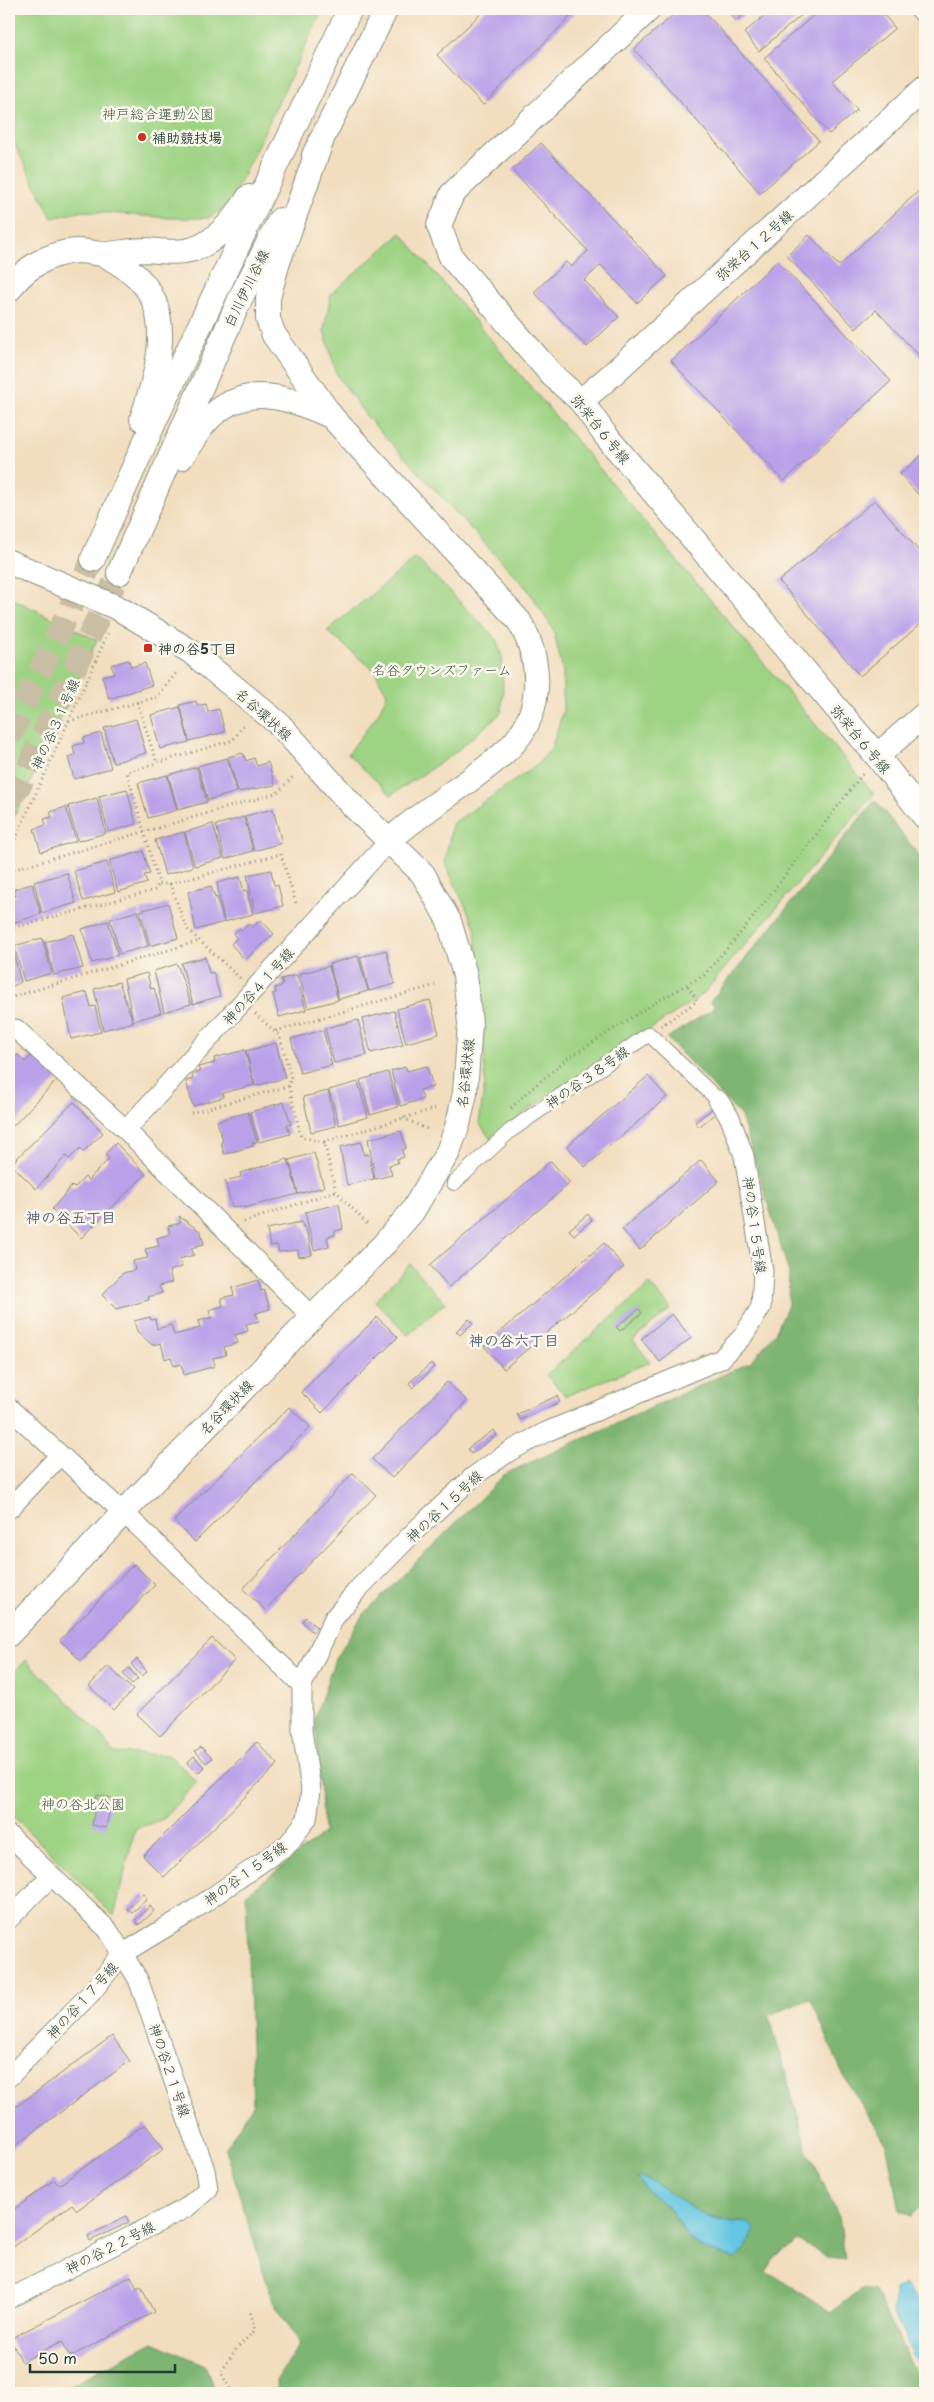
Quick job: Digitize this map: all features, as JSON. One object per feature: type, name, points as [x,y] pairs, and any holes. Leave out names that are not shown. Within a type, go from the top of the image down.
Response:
[{"type":"street","name":"白川伊川谷線","points":[[93,559],[350,9]]},
{"type":"street","name":"白川伊川谷線","points":[[119,573],[241,297],[321,142],[386,9]]},
{"type":"street","name":"弥栄台６号線","points":[[649,9],[452,194],[439,226],[452,257],[552,375],[581,401],[606,436],[877,756],[925,817]]},
{"type":"street","name":"弥栄台１２号線","points":[[581,401],[925,88]]},
{"type":"street","points":[[321,142],[277,266],[268,298],[268,319],[274,335],[331,416],[519,621],[527,634],[536,665],[537,686],[534,703],[526,725],[506,752],[409,823],[389,841]]},
{"type":"street","points":[[9,290],[30,267],[46,258],[77,251],[104,254],[144,250],[178,253],[196,248],[214,238],[235,218],[282,151]]},
{"type":"street","points":[[104,254],[139,278],[149,291],[157,309],[161,328],[160,352],[151,392],[109,522]]},
{"type":"street","points":[[153,496],[204,423],[219,410],[235,401],[254,394],[298,401],[331,416]]},
{"type":"street","name":"名谷環状線","points":[[9,562],[118,608],[190,651],[279,724],[351,804],[423,874],[449,921],[466,975],[470,1023],[465,1093],[458,1124],[448,1152],[412,1212],[385,1243],[123,1513],[9,1634]]},
{"type":"street","points":[[877,756],[925,714]]},
{"type":"street","name":"神の谷４１号線","points":[[126,1130],[389,841]]},
{"type":"street","points":[[16,1029],[126,1130],[313,1318]]},
{"type":"street","points":[[649,1034],[718,1100]]},
{"type":"street","name":"神の谷３８号線","points":[[454,1183],[510,1130],[649,1034]]},
{"type":"street","name":"神の谷１５号線","points":[[122,1954],[188,1914],[288,1844],[307,1819],[311,1790],[302,1730],[302,1685],[334,1618],[359,1588],[474,1476],[510,1452],[546,1432],[721,1359],[743,1336],[760,1307],[763,1271],[744,1156],[730,1118],[718,1100]]},
{"type":"street","points":[[9,1408],[123,1513],[302,1685]]},
{"type":"street","points":[[9,1509],[59,1456]]},
{"type":"street","name":"神の谷１７号線","points":[[9,1836],[108,1930],[122,1954],[91,1993],[9,2077]]},
{"type":"street","points":[[9,1919],[51,1876]]},
{"type":"street","name":"神の谷２１号線","points":[[122,1954],[138,1979],[205,2170],[208,2189]]},
{"type":"street","name":"神の谷２２号線","points":[[9,2299],[186,2208],[208,2189]]},
{"type":"path","name":"神の谷３１号線","points":[[9,853],[109,632]]},
{"type":"path","points":[[68,721],[157,697],[177,672]]},
{"type":"path","points":[[137,702],[158,763]]},
{"type":"path","points":[[9,930],[155,890],[159,884],[127,772],[233,740],[244,725]]},
{"type":"path","points":[[505,1115],[524,1095],[568,1058],[658,1001],[688,986],[704,975],[744,929],[877,756]]},
{"type":"path","points":[[9,872],[144,830],[277,793],[294,776]]},
{"type":"path","points":[[159,884],[170,884],[281,854],[296,904]]},
{"type":"path","points":[[170,884],[187,929],[240,978]]},
{"type":"path","points":[[9,998],[199,941]]},
{"type":"path","points":[[275,1031],[439,984]]},
{"type":"path","points":[[649,1034],[697,1002],[688,986]]},
{"type":"path","points":[[250,1009],[279,1035],[291,1076],[289,1086],[301,1137],[324,1142],[436,1108]]},
{"type":"path","points":[[191,1113],[289,1086]]},
{"type":"path","points":[[403,1118],[429,1130]]},
{"type":"path","points":[[324,1142],[336,1191],[369,1226]]},
{"type":"path","points":[[239,1223],[336,1191]]},
{"type":"path","points":[[232,2393],[221,2372],[236,2348],[255,2330],[250,2310]]},
{"type":"green space","name":"補助競技場","points":[[9,9],[323,9],[229,205],[208,218],[169,218],[84,211],[52,218],[9,133]]},
{"type":"green space","points":[[401,233],[874,794],[702,995],[527,1111],[491,1140],[479,1123],[485,1083],[484,1034],[475,927],[445,863],[452,824],[537,765],[552,747],[563,711],[563,671],[553,629],[528,590],[367,417],[337,375],[324,330],[331,294]]},
{"type":"green space","name":"名谷タウンズファーム","points":[[416,558],[496,638],[502,658],[503,692],[501,713],[452,755],[391,795],[348,754],[378,714],[387,694],[374,670],[327,631]]},
{"type":"green space","points":[[9,597],[97,640],[9,827]]},
{"type":"green space","points":[[875,800],[925,863],[925,2199],[922,2206],[911,2216],[900,2210],[886,2143],[843,2075],[811,1999],[769,2015],[808,2152],[839,2216],[845,2259],[830,2257],[798,2241],[774,2258],[766,2271],[831,2312],[861,2289],[875,2291],[915,2371],[925,2383],[925,2393],[277,2393],[276,2381],[300,2343],[272,2299],[225,2149],[253,2105],[246,1895],[324,1833],[315,1717],[335,1659],[362,1616],[505,1474],[751,1362],[775,1333],[788,1305],[789,1273],[741,1116],[667,1038],[716,1007],[710,1002]],"holes":[[[637,2177],[677,2198],[702,2215],[725,2221],[750,2223],[735,2259],[705,2250],[686,2236],[671,2210],[646,2190]]]},
{"type":"green space","points":[[410,1264],[445,1303],[408,1335],[375,1301]]},
{"type":"green space","points":[[650,1284],[671,1309],[633,1340],[650,1362],[566,1396],[546,1375]]},
{"type":"green space","name":"神の谷北公園","points":[[26,1660],[98,1731],[113,1753],[169,1755],[197,1782],[163,1819],[135,1829],[114,1916],[9,1812],[9,1677]]},
{"type":"green space","points":[[153,2342],[205,2365],[215,2393],[55,2393]]},
{"type":"water","points":[[637,2177],[654,2182],[706,2216],[725,2221],[750,2223],[755,2229],[747,2246],[736,2259],[705,2250],[686,2236],[671,2210],[646,2190]]},
{"type":"water","points":[[905,2285],[925,2309],[925,2369],[914,2358],[893,2311],[894,2290]]},
{"type":"building","points":[[486,9],[578,9],[483,105],[437,55]]},
{"type":"building","points":[[680,9],[702,9],[819,141],[760,193],[634,49]]},
{"type":"building","points":[[726,9],[751,9],[736,21]]},
{"type":"building","points":[[772,9],[809,9],[759,51],[744,33]]},
{"type":"building","points":[[821,9],[879,9],[895,28],[832,81],[857,110],[829,134],[764,58]]},
{"type":"building","points":[[541,143],[667,276],[637,303],[601,265],[584,280],[619,317],[587,347],[534,292],[566,262],[571,267],[588,251],[512,170]]},
{"type":"building","points":[[925,185],[925,362],[876,310],[856,329],[787,256],[809,235],[839,266]]},
{"type":"building","points":[[777,261],[891,381],[784,481],[671,361]]},
{"type":"building","points":[[925,452],[925,502],[900,474]]},
{"type":"building","points":[[875,500],[925,558],[925,620],[860,676],[779,581]]},
{"type":"building","points":[[129,660],[131,667],[145,663],[152,685],[109,699],[102,676],[114,673],[111,665]]},
{"type":"building","points":[[196,701],[197,706],[206,704],[208,712],[219,709],[225,732],[189,741],[180,705]]},
{"type":"building","points":[[180,707],[189,742],[160,749],[151,715]]},
{"type":"building","points":[[136,719],[146,753],[113,763],[104,728]]},
{"type":"building","points":[[101,733],[111,768],[74,779],[68,757],[75,755],[73,746],[84,743],[83,738]]},
{"type":"building","points":[[243,753],[246,761],[254,758],[257,766],[268,762],[275,785],[238,792],[228,757]]},
{"type":"building","points":[[227,758],[237,792],[208,800],[198,766]]},
{"type":"building","points":[[197,767],[207,802],[178,810],[168,775]]},
{"type":"building","points":[[167,775],[177,810],[148,818],[138,783]]},
{"type":"building","points":[[127,789],[136,824],[108,832],[99,796]]},
{"type":"building","points":[[97,798],[106,833],[78,841],[68,806]]},
{"type":"building","points":[[66,807],[76,841],[41,852],[34,829],[46,825],[44,819],[52,817],[50,812]]},
{"type":"building","points":[[273,809],[282,843],[254,851],[245,816]]},
{"type":"building","points":[[244,817],[253,851],[225,859],[216,825]]},
{"type":"building","points":[[213,824],[223,858],[195,866],[185,832]]},
{"type":"building","points":[[184,832],[193,867],[165,875],[155,840]]},
{"type":"building","points":[[143,851],[150,874],[144,875],[147,883],[118,892],[109,861]]},
{"type":"building","points":[[107,862],[115,892],[83,901],[74,871]]},
{"type":"building","points":[[271,870],[274,885],[278,885],[283,906],[255,913],[247,875]]},
{"type":"building","points":[[67,873],[76,903],[42,913],[34,882]]},
{"type":"building","points":[[240,877],[244,891],[247,890],[253,914],[224,922],[217,883]]},
{"type":"building","points":[[32,884],[41,914],[9,924],[9,898],[16,896],[14,889]]},
{"type":"building","points":[[211,886],[215,898],[217,897],[224,922],[196,930],[188,892]]},
{"type":"building","points":[[168,903],[178,938],[150,946],[140,911]]},
{"type":"building","points":[[138,911],[148,946],[120,954],[110,919]]},
{"type":"building","points":[[261,920],[274,934],[245,960],[231,944],[237,938],[233,934],[249,924],[252,927]]},
{"type":"building","points":[[108,921],[118,955],[92,963],[82,929]]},
{"type":"building","points":[[73,934],[83,968],[54,975],[45,942]]},
{"type":"building","points":[[42,938],[52,973],[24,981],[14,946]]},
{"type":"building","points":[[12,947],[21,982],[9,988],[9,948]]},
{"type":"building","points":[[386,950],[395,984],[369,991],[360,957]]},
{"type":"building","points":[[358,956],[368,991],[339,999],[329,964]]},
{"type":"building","points":[[205,957],[209,973],[213,972],[220,996],[193,1004],[181,963]]},
{"type":"building","points":[[177,964],[191,1004],[164,1012],[154,971]]},
{"type":"building","points":[[329,966],[338,1000],[308,1008],[299,974]]},
{"type":"building","points":[[147,973],[151,989],[154,988],[161,1013],[133,1021],[124,979]]},
{"type":"building","points":[[297,975],[306,1010],[279,1017],[273,994],[276,993],[275,988],[283,985],[281,979]]},
{"type":"building","points":[[119,982],[133,1022],[103,1030],[94,989]]},
{"type":"building","points":[[87,992],[91,1007],[95,1006],[101,1032],[71,1039],[63,998]]},
{"type":"building","points":[[430,1000],[439,1034],[406,1043],[397,1009]]},
{"type":"building","points":[[394,1011],[403,1045],[371,1053],[362,1019]]},
{"type":"building","points":[[358,1020],[367,1055],[334,1063],[325,1028]]},
{"type":"building","points":[[323,1030],[332,1065],[300,1073],[291,1039]]},
{"type":"building","points":[[276,1043],[285,1078],[255,1086],[246,1051]]},
{"type":"building","points":[[245,1050],[254,1085],[223,1093],[224,1097],[193,1106],[186,1081],[193,1079],[192,1074],[200,1072],[198,1067],[215,1063],[214,1058]]},
{"type":"building","points":[[33,1054],[58,1079],[9,1130],[9,1078],[16,1071],[9,1064],[18,1055],[25,1062]]},
{"type":"building","points":[[427,1066],[433,1087],[420,1090],[423,1099],[400,1106],[391,1071],[406,1067],[407,1071]]},
{"type":"building","points":[[388,1072],[398,1107],[370,1115],[360,1080]]},
{"type":"building","points":[[648,1076],[667,1097],[585,1167],[567,1146]]},
{"type":"building","points":[[358,1082],[368,1117],[339,1125],[329,1090]]},
{"type":"building","points":[[328,1091],[336,1126],[311,1132],[303,1097]]},
{"type":"building","points":[[74,1102],[103,1133],[83,1152],[80,1148],[69,1159],[66,1156],[36,1189],[11,1164]]},
{"type":"building","points":[[284,1102],[291,1124],[287,1125],[290,1134],[259,1142],[250,1112]]},
{"type":"building","points":[[715,1107],[718,1111],[699,1127],[695,1122]]},
{"type":"building","points":[[248,1112],[257,1142],[252,1143],[253,1146],[224,1154],[221,1142],[223,1141],[217,1121]]},
{"type":"building","points":[[401,1131],[406,1148],[402,1150],[404,1157],[397,1159],[398,1163],[389,1165],[392,1175],[375,1179],[368,1139]]},
{"type":"building","points":[[361,1142],[364,1155],[368,1154],[374,1179],[347,1185],[340,1147]]},
{"type":"building","points":[[116,1143],[146,1174],[81,1238],[52,1209],[72,1186],[74,1188],[85,1177],[88,1180],[109,1159],[105,1154]]},
{"type":"building","points":[[314,1153],[324,1187],[298,1194],[289,1160]]},
{"type":"building","points":[[288,1159],[298,1194],[244,1208],[243,1206],[232,1207],[225,1181],[241,1177],[240,1173]]},
{"type":"building","points":[[701,1160],[719,1181],[640,1250],[622,1229]]},
{"type":"building","points":[[551,1161],[570,1183],[449,1287],[430,1265]]},
{"type":"building","points":[[339,1204],[343,1229],[335,1231],[335,1235],[327,1237],[329,1246],[314,1250],[305,1212]]},
{"type":"building","points":[[588,1214],[592,1220],[574,1235],[569,1230]]},
{"type":"building","points":[[179,1216],[201,1232],[204,1244],[191,1248],[194,1255],[179,1259],[182,1267],[169,1271],[172,1282],[159,1286],[162,1293],[148,1297],[149,1300],[116,1309],[102,1295],[123,1273],[135,1270],[133,1261],[148,1258],[145,1249],[159,1246],[157,1238],[170,1234],[168,1226],[181,1223]]},
{"type":"building","points":[[302,1222],[303,1227],[306,1227],[312,1255],[299,1257],[298,1250],[279,1252],[277,1245],[270,1246],[267,1229]]},
{"type":"building","points":[[604,1243],[624,1267],[504,1369],[484,1346]]},
{"type":"building","points":[[258,1280],[261,1291],[264,1290],[270,1309],[256,1313],[259,1321],[246,1324],[248,1331],[235,1335],[238,1343],[224,1347],[226,1355],[213,1358],[215,1366],[184,1375],[181,1364],[174,1366],[171,1357],[165,1359],[161,1343],[152,1345],[137,1331],[134,1321],[150,1317],[151,1320],[155,1319],[157,1329],[171,1325],[174,1335],[200,1328],[198,1321],[211,1318],[209,1310],[223,1306],[221,1298],[234,1295],[232,1288]]},
{"type":"building","points":[[639,1309],[642,1313],[620,1331],[616,1327]]},
{"type":"building","points":[[672,1314],[691,1338],[660,1362],[641,1339]]},
{"type":"building","points":[[377,1317],[398,1337],[322,1413],[301,1392]]},
{"type":"building","points":[[469,1319],[473,1323],[460,1335],[456,1331]]},
{"type":"building","points":[[431,1363],[434,1367],[413,1388],[409,1383]]},
{"type":"building","points":[[447,1382],[467,1401],[392,1478],[372,1459]]},
{"type":"building","points":[[557,1396],[560,1402],[520,1420],[517,1414]]},
{"type":"building","points":[[289,1407],[310,1427],[195,1542],[174,1521]]},
{"type":"building","points":[[494,1430],[497,1435],[471,1454],[468,1448]]},
{"type":"building","points":[[353,1473],[376,1495],[265,1610],[243,1589]]},
{"type":"building","points":[[134,1564],[155,1585],[81,1661],[60,1640]]},
{"type":"building","points":[[306,1617],[317,1628],[312,1632],[302,1621]]},
{"type":"building","points":[[212,1638],[235,1660],[160,1736],[137,1714]]},
{"type":"building","points":[[137,1659],[147,1672],[141,1676],[131,1664]]},
{"type":"building","points":[[108,1666],[133,1690],[114,1710],[89,1686]]},
{"type":"building","points":[[129,1668],[138,1679],[132,1684],[123,1674]]},
{"type":"building","points":[[257,1742],[278,1764],[164,1877],[143,1856]]},
{"type":"building","points":[[201,1747],[212,1758],[206,1763],[195,1751]]},
{"type":"building","points":[[194,1756],[204,1767],[198,1773],[187,1763]]},
{"type":"building","points":[[97,1795],[112,1798],[106,1828],[92,1825]]},
{"type":"building","points":[[143,1894],[147,1899],[132,1913],[127,1909]]},
{"type":"building","points":[[150,1906],[154,1911],[139,1925],[135,1920]]},
{"type":"building","points":[[112,2036],[130,2061],[9,2150],[9,2112]]},
{"type":"building","points":[[145,2124],[164,2149],[77,2210],[72,2204],[9,2250],[9,2213],[54,2180],[59,2185]]},
{"type":"building","points":[[126,2216],[129,2222],[90,2241],[88,2236]]},
{"type":"building","points":[[131,2276],[137,2289],[141,2287],[154,2312],[70,2357],[62,2341],[22,2362],[10,2339]]},
{"type":"tunnel","points":[[9,738],[93,559]]},
{"type":"tunnel","points":[[9,799],[21,783],[119,573]]},
{"type":"place","name":"補助競技場","points":[[142,137]]},
{"type":"place","name":"神の谷5丁目","points":[[148,648]]},
{"type":"district","name":"神の谷五丁目","points":[[71,1216]]},
{"type":"district","name":"神の谷六丁目","points":[[514,1339]]},
{"type":"park label","name":"神戸総合運動公園","points":[[158,113]]}]
